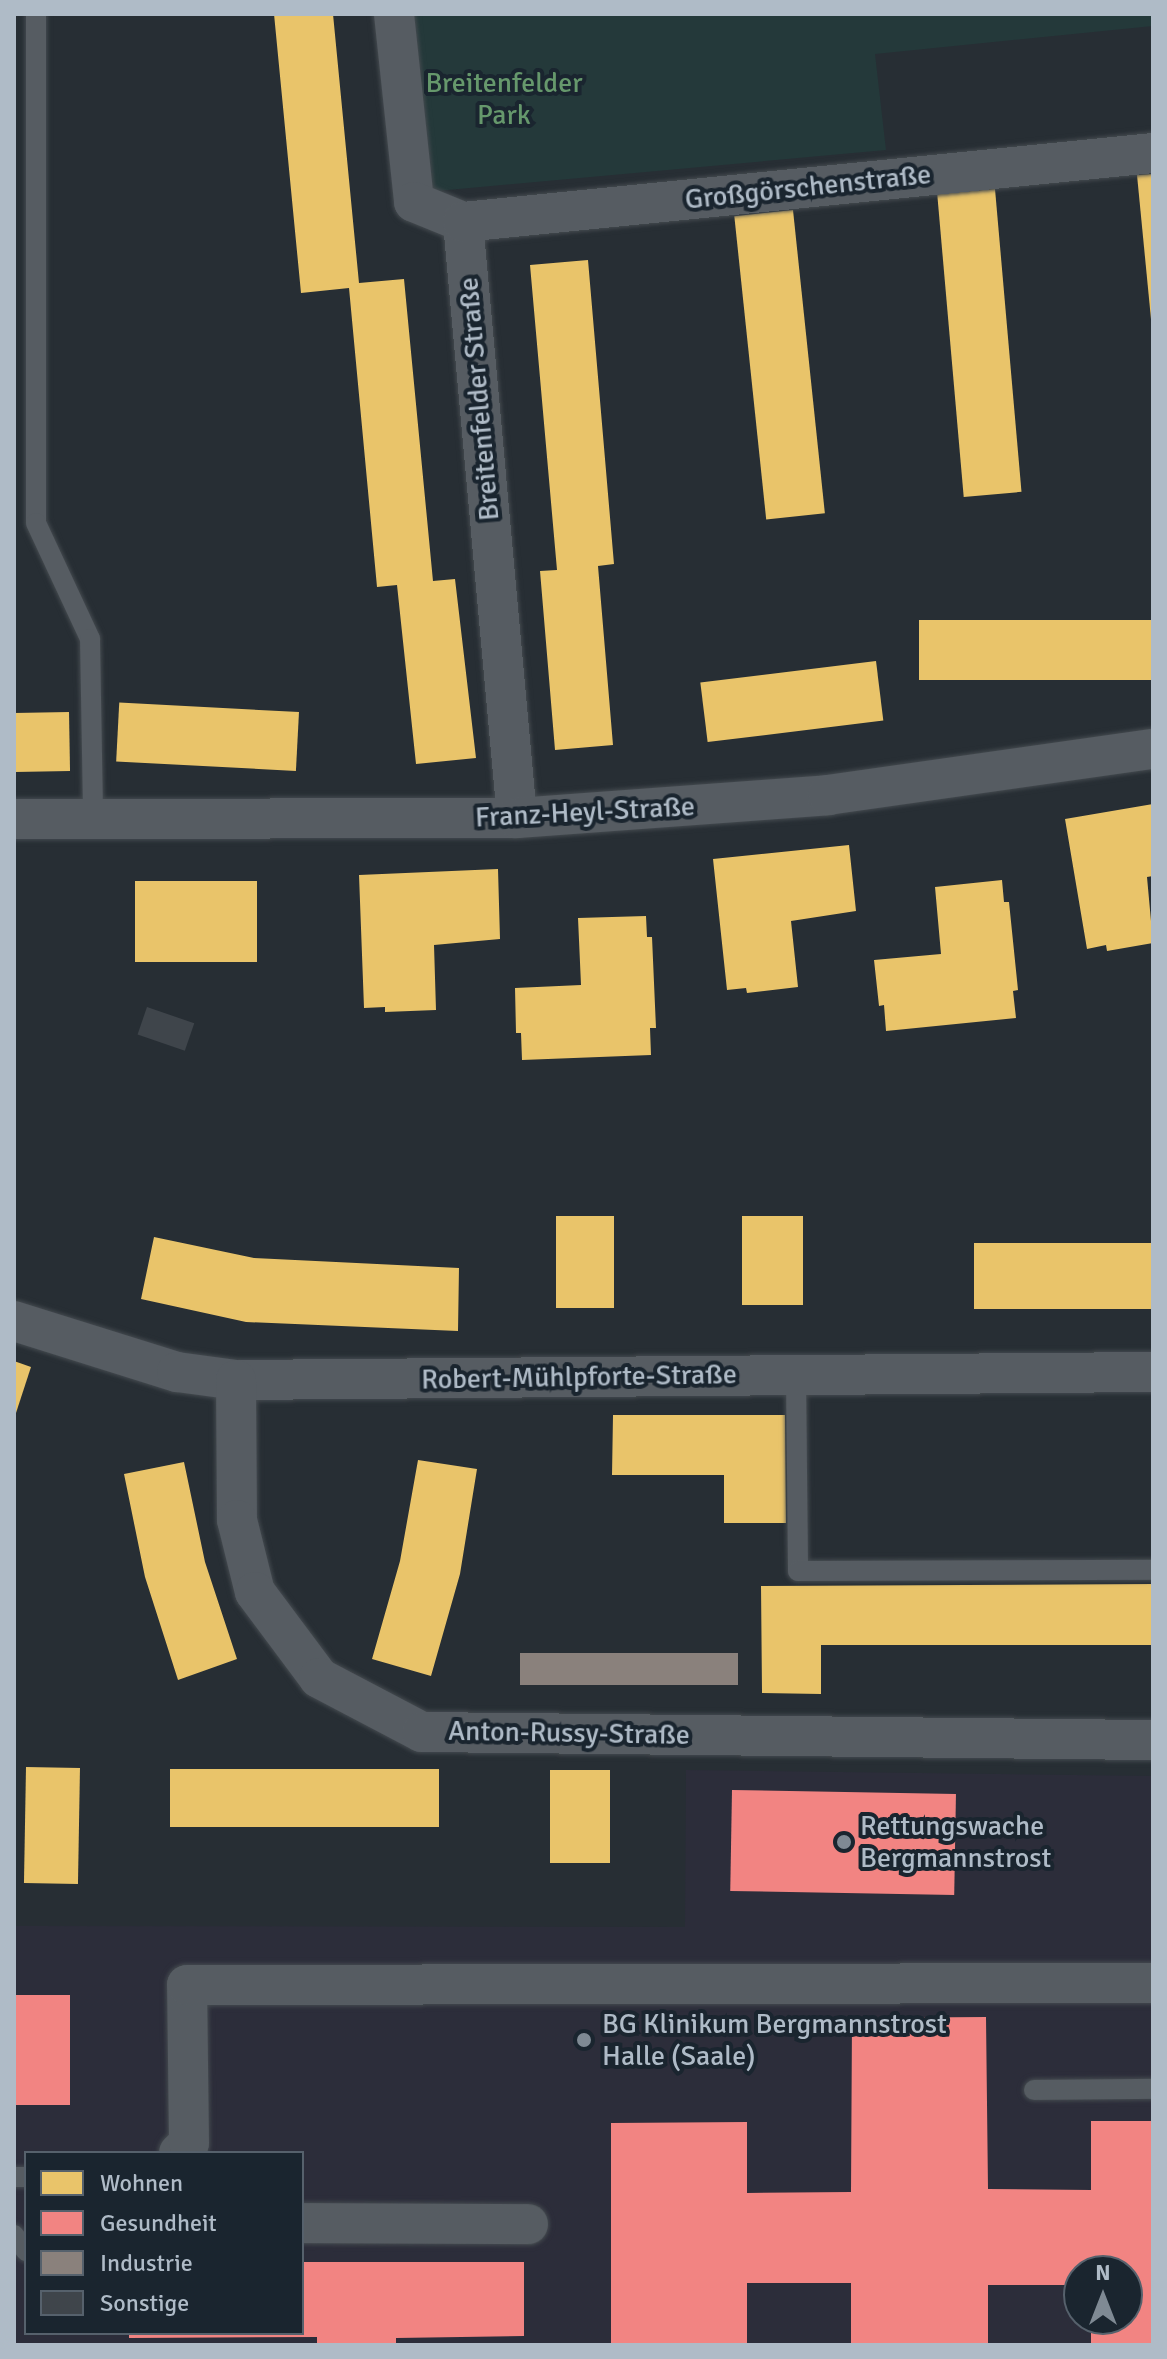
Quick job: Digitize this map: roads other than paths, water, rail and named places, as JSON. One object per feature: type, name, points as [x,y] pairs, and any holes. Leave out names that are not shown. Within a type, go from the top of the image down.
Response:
[{"type":"street","points":[[394,14],[414,202],[463,222]]},
{"type":"street","name":"Großgörschenstraße","points":[[463,222],[1153,153]]},
{"type":"street","name":"Breitenfelder Straße","points":[[463,222],[517,818]]},
{"type":"street","name":"Franz-Heyl-Straße","points":[[14,819],[517,818],[828,795],[1153,749]]},
{"type":"street","name":"Robert-Mühlpforte-Straße","points":[[14,1321],[177,1372],[236,1380],[1153,1372]]},
{"type":"street","name":"Anton-Russy-Straße","points":[[236,1380],[237,1520],[255,1592],[319,1678],[422,1732],[1153,1740]]},
{"type":"street","points":[[181,2151],[189,2143],[187,1985],[916,2000],[1153,1983]]},
{"type":"street","points":[[304,2223],[528,2224]]},
{"type":"lane","points":[[36,14],[36,523],[90,639],[93,819]]},
{"type":"lane","points":[[796,1375],[798,1571],[1153,1570]]},
{"type":"lane","points":[[1034,2090],[1153,2089]]},
{"type":"place","name":"Rettungswache Bergmannstrost","points":[[844,1842]]},
{"type":"place","name":"BG Klinikum Bergmannstrost Halle (Saale)","points":[[584,2040]]},
{"type":"park label","name":"Breitenfelder Park","points":[[504,99]]}]
